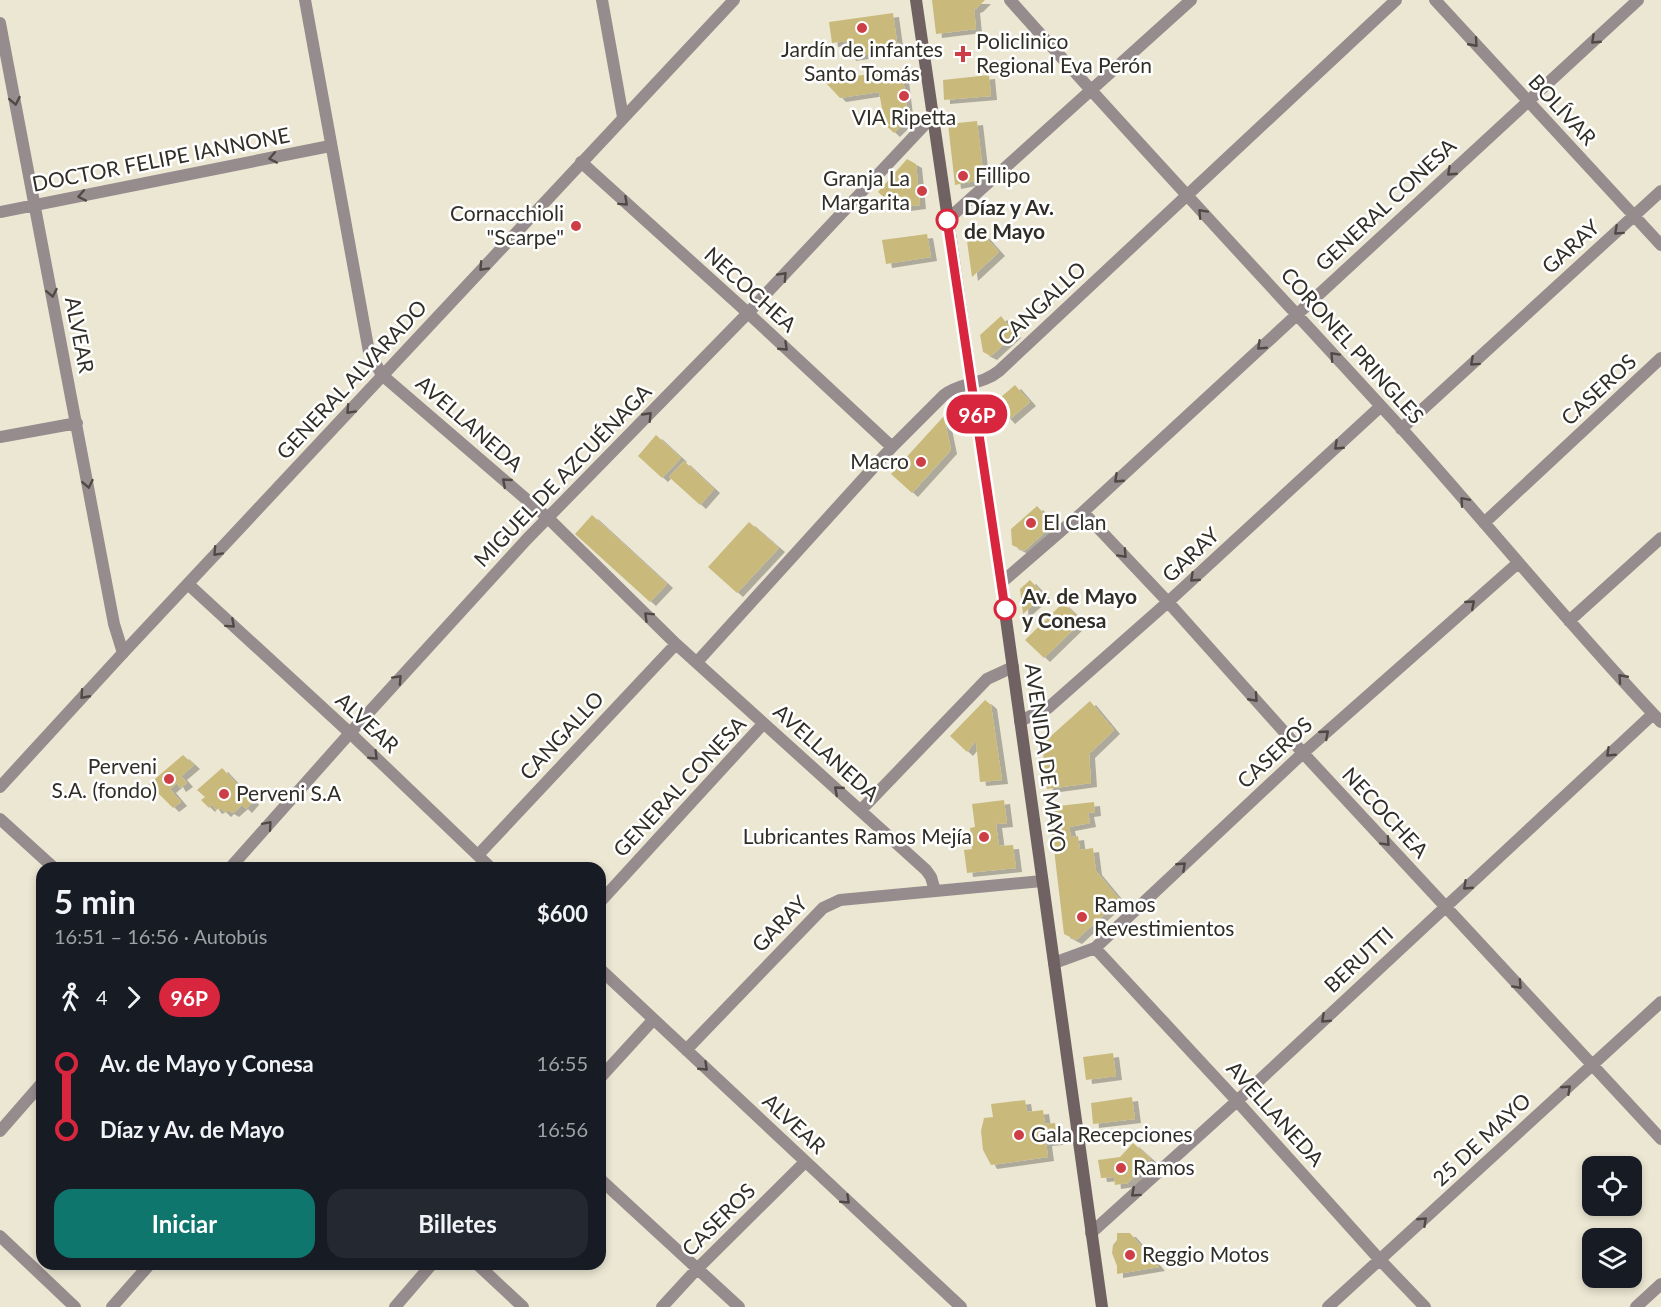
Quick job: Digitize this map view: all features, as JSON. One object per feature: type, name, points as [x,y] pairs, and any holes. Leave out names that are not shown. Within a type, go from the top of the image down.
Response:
[{"type":"main road","name":"AVENIDA DE MAYO","points":[[916,0],[1013,667],[1102,1307]]},
{"type":"street","name":"AVELLANEDA","points":[[305,0],[369,352],[382,375],[548,518],[676,644],[926,870],[931,877],[935,891]]},
{"type":"street","points":[[602,0],[623,117]]},
{"type":"street","name":"GENERAL ALVARADO","points":[[0,787],[734,0]]},
{"type":"street","name":"CORONEL PRINGLES","points":[[1010,0],[1381,406],[1657,718]]},
{"type":"street","points":[[947,220],[1191,0]]},
{"type":"street","name":"CANGALLO","points":[[697,662],[892,447],[944,395],[953,388],[989,380],[1396,0]]},
{"type":"street","name":"BOLÍVAR","points":[[1435,0],[1661,245]]},
{"type":"street","name":"GENERAL CONESA","points":[[1001,583],[1083,512],[1638,0]]},
{"type":"street","name":"ALVEAR","points":[[0,23],[114,624],[123,653]]},
{"type":"street","name":"MIGUEL DE AZCUÉNAGA","points":[[235,862],[350,732],[548,518],[748,313],[932,117]]},
{"type":"street","name":"DOCTOR FELIPE IANNONE","points":[[0,212],[330,146]]},
{"type":"street","name":"NECOCHEA","points":[[581,162],[892,447]]},
{"type":"street","name":"GARAY","points":[[1401,429],[1661,191]]},
{"type":"street","name":"CASEROS","points":[[1484,523],[1661,358]]},
{"type":"street","name":"GARAY","points":[[1020,721],[1048,708],[1168,602],[1381,406]]},
{"type":"street","points":[[0,438],[76,423]]},
{"type":"street","name":"NECOCHEA","points":[[1083,512],[1661,1139]]},
{"type":"street","points":[[1569,621],[1661,538]]},
{"type":"street","name":"CASEROS","points":[[1054,963],[1095,948],[1303,753],[1518,563]]},
{"type":"street","name":"ALVEAR","points":[[188,584],[350,732],[485,862]]},
{"type":"street","name":"CANGALLO","points":[[478,855],[676,644]]},
{"type":"street","points":[[861,810],[987,679],[1013,667]]},
{"type":"street","name":"BERUTTI","points":[[1091,1233],[1237,1101],[1445,906],[1657,718]]},
{"type":"street","name":"GENERAL CONESA","points":[[606,895],[763,724]]},
{"type":"street","points":[[0,819],[47,862]]},
{"type":"street","name":"GARAY","points":[[686,1050],[823,908],[840,900],[1042,881]]},
{"type":"street","name":"AVELLANEDA","points":[[1095,948],[1425,1307]]},
{"type":"street","name":"ALVEAR","points":[[606,975],[953,1304]]},
{"type":"street","name":"25 DE MAYO","points":[[1329,1307],[1661,1002]]},
{"type":"street","points":[[606,1071],[653,1020]]},
{"type":"street","points":[[0,1131],[36,1090]]},
{"type":"street","name":"CASEROS","points":[[662,1307],[805,1162]]},
{"type":"street","points":[[606,1185],[739,1307]]},
{"type":"street","points":[[0,1236],[75,1307]]},
{"type":"street","points":[[112,1307],[145,1270]]},
{"type":"street","points":[[395,1307],[427,1270]]},
{"type":"street","points":[[483,1270],[523,1307]]},
{"type":"street","points":[[1636,1307],[1661,1284]]},
{"type":"building","points":[[932,0],[985,0],[974,9],[976,29],[936,34]]},
{"type":"building","name":"Jardín de infantes Santo Tomás","points":[[893,13],[898,49],[850,57],[847,41],[832,43],[829,22]]},
{"type":"building","points":[[902,69],[907,111],[902,125],[894,133],[879,119],[883,114],[879,92],[840,98],[824,81]]},
{"type":"building","points":[[989,75],[991,96],[944,100],[943,80]]},
{"type":"building","points":[[977,121],[983,172],[975,181],[955,185],[948,124]]},
{"type":"building","points":[[907,159],[916,164],[920,205],[896,208],[878,192]]},
{"type":"building","points":[[973,223],[999,252],[972,277],[966,234]]},
{"type":"building","points":[[927,234],[931,257],[886,264],[882,240]]},
{"type":"building","points":[[1001,316],[1015,334],[991,356],[983,352],[980,335]]},
{"type":"building","points":[[1015,385],[1030,402],[1009,420],[994,403]]},
{"type":"building","name":"Macro","points":[[944,416],[951,450],[912,493],[891,474]]},
{"type":"building","points":[[656,435],[681,458],[662,478],[638,456]]},
{"type":"building","points":[[684,461],[714,489],[700,505],[669,477]]},
{"type":"building","points":[[1037,506],[1054,524],[1024,551],[1012,545],[1011,529]]},
{"type":"building","points":[[592,515],[667,584],[650,602],[575,534]]},
{"type":"building","points":[[749,522],[779,548],[737,593],[708,567]]},
{"type":"building","points":[[1030,580],[1044,595],[1023,614],[1020,589]]},
{"type":"building","points":[[1063,603],[1082,621],[1044,658],[1025,640]]},
{"type":"building","points":[[985,700],[991,705],[1002,780],[980,782],[976,741],[967,752],[950,736]]},
{"type":"building","points":[[1090,701],[1114,730],[1089,754],[1091,783],[1047,789],[1042,744]]},
{"type":"building","name":"Perveni S.A. (fondo)","points":[[183,755],[194,765],[181,776],[187,783],[180,788],[177,783],[170,789],[181,802],[173,808],[149,784]]},
{"type":"building","name":"Perveni S.A","points":[[222,768],[253,801],[246,809],[242,805],[233,813],[228,810],[225,813],[220,808],[216,810],[212,804],[209,808],[201,800],[205,797],[197,790]]},
{"type":"building","points":[[1004,800],[1007,823],[996,824],[999,846],[1013,845],[1016,868],[967,873],[964,850],[972,849],[970,828],[975,827],[972,804]]},
{"type":"building","points":[[1094,802],[1095,812],[1088,813],[1090,823],[1069,827],[1071,837],[1078,836],[1080,850],[1093,848],[1096,871],[1120,900],[1076,940],[1064,934],[1049,807]]},
{"type":"building","points":[[1113,1053],[1116,1076],[1086,1080],[1083,1057]]},
{"type":"building","points":[[1132,1097],[1135,1119],[1093,1124],[1091,1103]]},
{"type":"building","name":"Gala Recepciones","points":[[1025,1100],[1027,1112],[1043,1110],[1045,1124],[1055,1123],[1057,1141],[1046,1142],[1048,1157],[991,1165],[983,1150],[981,1131],[984,1118],[993,1117],[991,1104]]},
{"type":"building","name":"Ramos","points":[[1133,1143],[1151,1159],[1128,1183],[1115,1185],[1114,1177],[1101,1178],[1098,1160],[1120,1157]]},
{"type":"building","name":"Reggio Motos","points":[[1117,1233],[1130,1233],[1159,1267],[1117,1274],[1117,1266],[1112,1253]]},
{"type":"bus line","name":"96P","points":[[947,220],[1005,609]]},
{"type":"place","name":"Jardín de infantes Santo Tomás","points":[[862,28]]},
{"type":"place","name":"Policlinico Regional Eva Perón","points":[[963,54]]},
{"type":"place","name":"VIA Ripetta","points":[[904,96]]},
{"type":"place","name":"Fillipo","points":[[963,176]]},
{"type":"place","name":"Granja La Margarita","points":[[922,191]]},
{"type":"place","name":"Díaz y Av. de Mayo","points":[[947,220]]},
{"type":"place","name":"Cornacchioli \"Scarpe\"","points":[[576,226]]},
{"type":"place","name":"Macro","points":[[921,462]]},
{"type":"place","name":"El Clan","points":[[1031,523]]},
{"type":"place","name":"Av. de Mayo y Conesa","points":[[1005,609]]},
{"type":"place","name":"Perveni S.A. (fondo)","points":[[169,779]]},
{"type":"place","name":"Perveni S.A","points":[[224,794]]},
{"type":"place","name":"Lubricantes Ramos Mejía","points":[[984,837]]},
{"type":"place","name":"Ramos Revestimientos","points":[[1082,917]]},
{"type":"place","name":"Gala Recepciones","points":[[1019,1135]]},
{"type":"place","name":"Ramos","points":[[1121,1168]]},
{"type":"place","name":"Reggio Motos","points":[[1130,1255]]}]
